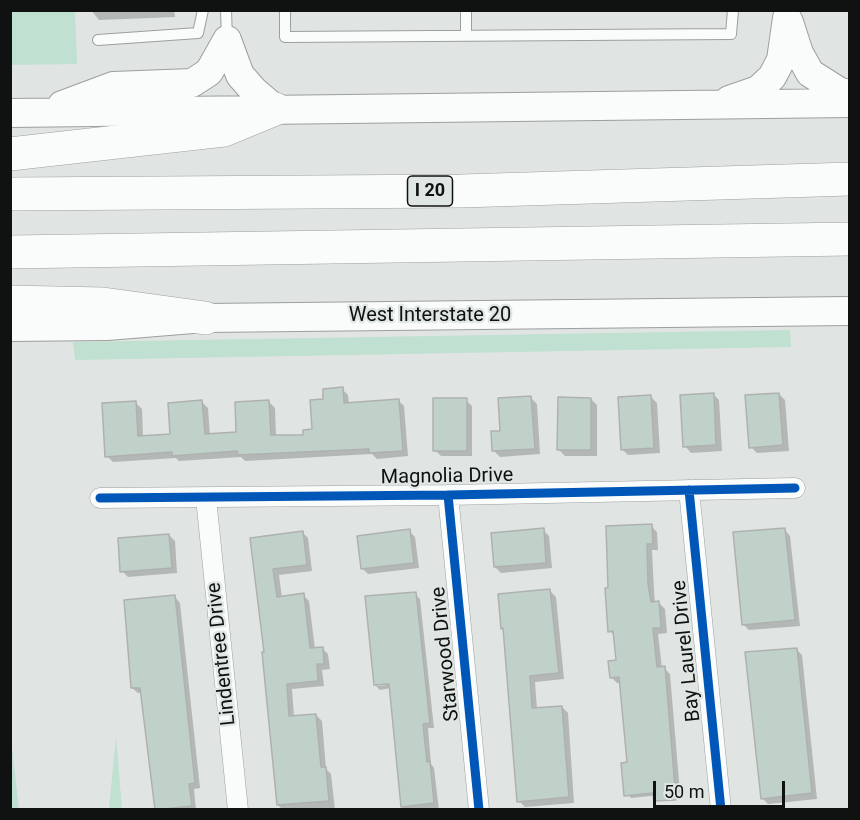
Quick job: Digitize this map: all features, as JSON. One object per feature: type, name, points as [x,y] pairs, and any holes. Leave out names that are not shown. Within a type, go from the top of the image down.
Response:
[{"type":"highway","points":[[10,154],[224,130],[275,110]]},
{"type":"highway","name":"I 20","points":[[10,194],[461,191],[849,179]]},
{"type":"highway","points":[[10,252],[849,239]]},
{"type":"highway","points":[[10,302],[103,304],[205,318]]},
{"type":"main road","points":[[787,14],[799,53],[810,73],[840,92],[849,94]]},
{"type":"main road","points":[[702,105],[737,98],[758,90],[772,77],[781,60],[787,14]]},
{"type":"main road","points":[[226,40],[240,75],[275,110]]},
{"type":"main road","points":[[42,112],[113,86],[192,83],[209,72],[226,40]]},
{"type":"main road","points":[[10,113],[849,103]]},
{"type":"main road","name":"West Interstate 20","points":[[10,327],[107,326],[205,318],[849,311]]},
{"type":"street","name":"Magnolia Drive","points":[[100,498],[448,495],[795,488]]},
{"type":"street","name":"Bay Laurel Drive","points":[[689,490],[721,810]]},
{"type":"street","name":"Starwood Drive","points":[[448,495],[479,810]]},
{"type":"street","name":"Lindentree Drive","points":[[206,498],[238,810]]},
{"type":"lane","points":[[98,40],[198,33],[203,10]]},
{"type":"lane","points":[[226,10],[226,40]]},
{"type":"lane","points":[[285,10],[285,37],[731,34],[733,10]]},
{"type":"lane","points":[[465,10],[466,36]]},
{"type":"green space","points":[[10,11],[75,11],[77,64],[11,65]]},
{"type":"green space","points":[[790,330],[791,347],[75,360],[73,342]]},
{"type":"green space","points":[[116,736],[122,809],[109,809]]},
{"type":"green space","points":[[11,739],[19,809],[11,809]]},
{"type":"building","points":[[343,387],[344,403],[399,399],[403,451],[369,453],[369,449],[238,455],[237,451],[172,456],[172,452],[105,457],[102,403],[136,401],[138,436],[170,434],[168,403],[202,400],[205,434],[236,432],[235,402],[269,400],[271,435],[303,435],[303,430],[312,429],[310,400],[323,399],[323,389]]},
{"type":"building","points":[[714,393],[716,445],[683,447],[680,395]]},
{"type":"building","points":[[779,393],[783,445],[749,448],[745,395]]},
{"type":"building","points":[[651,395],[654,448],[621,450],[618,397]]},
{"type":"building","points":[[531,396],[535,449],[492,451],[491,431],[500,431],[498,398]]},
{"type":"building","points":[[558,397],[591,398],[591,450],[557,450]]},
{"type":"building","points":[[433,398],[467,398],[467,451],[433,451]]},
{"type":"building","points":[[652,524],[653,544],[647,544],[648,584],[651,602],[659,601],[661,628],[653,628],[657,667],[665,666],[676,800],[654,801],[653,793],[624,796],[621,763],[627,762],[619,677],[610,678],[608,661],[616,660],[613,631],[608,632],[605,588],[608,588],[606,526]]},
{"type":"building","points":[[544,528],[546,563],[494,567],[491,533]]},
{"type":"building","points":[[785,528],[795,620],[742,625],[733,532]]},
{"type":"building","points":[[410,529],[414,563],[361,569],[357,536]]},
{"type":"building","points":[[303,531],[307,565],[273,569],[277,597],[304,593],[310,648],[323,647],[324,664],[317,664],[318,681],[287,684],[289,716],[316,714],[321,767],[326,767],[329,801],[277,805],[262,652],[264,652],[250,538]]},
{"type":"building","points":[[169,534],[172,568],[120,572],[118,538]]},
{"type":"building","points":[[550,589],[559,673],[530,676],[532,708],[562,706],[569,797],[517,802],[503,628],[501,629],[498,594]]},
{"type":"building","points":[[416,592],[430,723],[423,724],[427,762],[430,761],[434,803],[401,807],[389,684],[374,685],[365,596]]},
{"type":"building","points":[[175,595],[195,783],[189,784],[192,806],[155,810],[140,688],[131,688],[124,600]]},
{"type":"building","points":[[797,648],[812,793],[761,799],[745,652]]},
{"type":"cycle path","points":[[100,498],[448,495],[795,488]]},
{"type":"cycle path","points":[[689,490],[721,810]]},
{"type":"cycle path","points":[[448,495],[479,810]]}]
